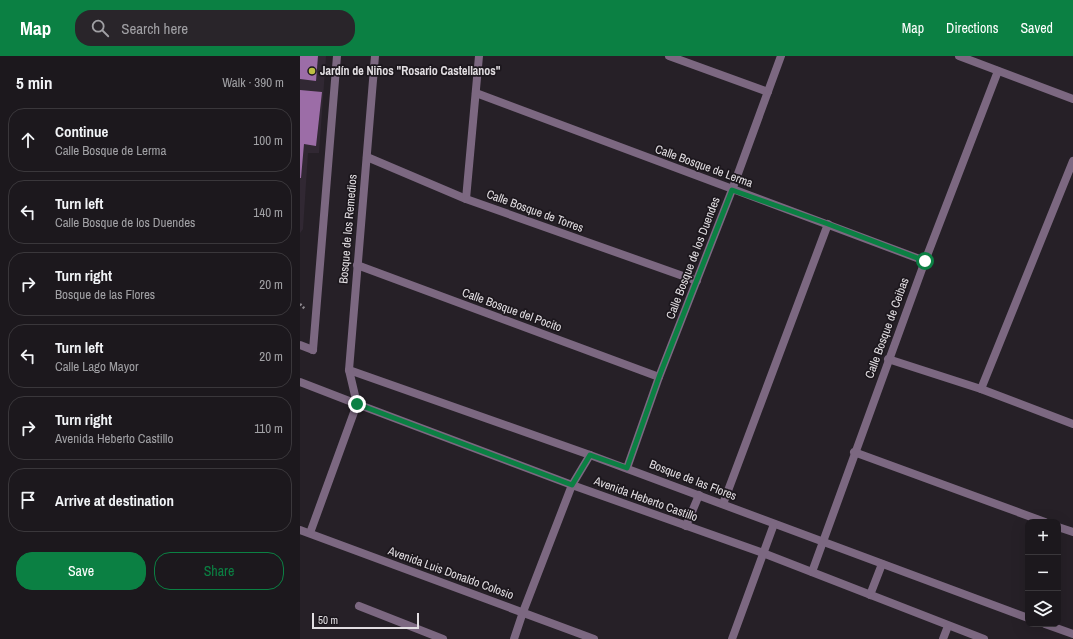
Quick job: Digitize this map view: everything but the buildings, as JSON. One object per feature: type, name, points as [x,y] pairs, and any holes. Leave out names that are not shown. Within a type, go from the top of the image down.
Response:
[{"type":"street","points":[[300,345],[313,350],[337,56]]},
{"type":"street","name":"Bosque de los Remedios","points":[[357,404],[349,370],[376,56]]},
{"type":"street","points":[[466,199],[479,56]]},
{"type":"street","points":[[669,56],[768,92]]},
{"type":"street","name":"Calle Bosque de los Duendes","points":[[627,468],[659,377],[732,190],[782,56]]},
{"type":"street","points":[[959,56],[1073,99]]},
{"type":"street","name":"Calle Bosque de Ceibas","points":[[812,572],[888,359],[998,71]]},
{"type":"street","name":"Calle Bosque de Lerma","points":[[476,93],[925,261]]},
{"type":"street","name":"Calle Bosque de Torres","points":[[367,157],[466,199],[697,281]]},
{"type":"street","points":[[981,389],[1073,161]]},
{"type":"street","points":[[723,504],[828,224]]},
{"type":"street","name":"Calle Bosque del Pocito","points":[[357,265],[659,377]]},
{"type":"street","points":[[888,359],[981,389],[1073,424]]},
{"type":"street","name":"Bosque de las Flores","points":[[349,370],[627,468],[1025,617]]},
{"type":"street","name":"Avenida Heberto Castillo","points":[[300,382],[572,485],[764,552],[984,639]]},
{"type":"street","points":[[310,533],[357,404]]},
{"type":"street","points":[[854,452],[1037,519]]},
{"type":"street","points":[[514,639],[572,485],[590,455]]},
{"type":"street","points":[[686,526],[699,495]]},
{"type":"street","points":[[732,639],[774,524]]},
{"type":"street","points":[[1061,528],[1073,532]]},
{"type":"street","name":"Avenida Luis Donaldo Colosio","points":[[300,530],[594,639]]},
{"type":"street","points":[[870,595],[882,564]]},
{"type":"street","points":[[359,606],[443,639]]},
{"type":"street","points":[[943,639],[948,626]]},
{"type":"street","points":[[1053,627],[1073,634]]},
{"type":"street","points":[[568,639],[572,630]]},
{"type":"shaded area","points":[[300,56],[326,56],[319,153],[308,153],[303,229],[300,233]]},
{"type":"place","name":"Jardín de Niños \"Rosario Castellanos\"","points":[[312,71]]},
{"type":"route","points":[[357,404],[572,485],[590,455],[627,468],[659,377],[732,190],[828,224],[925,261]]}]
